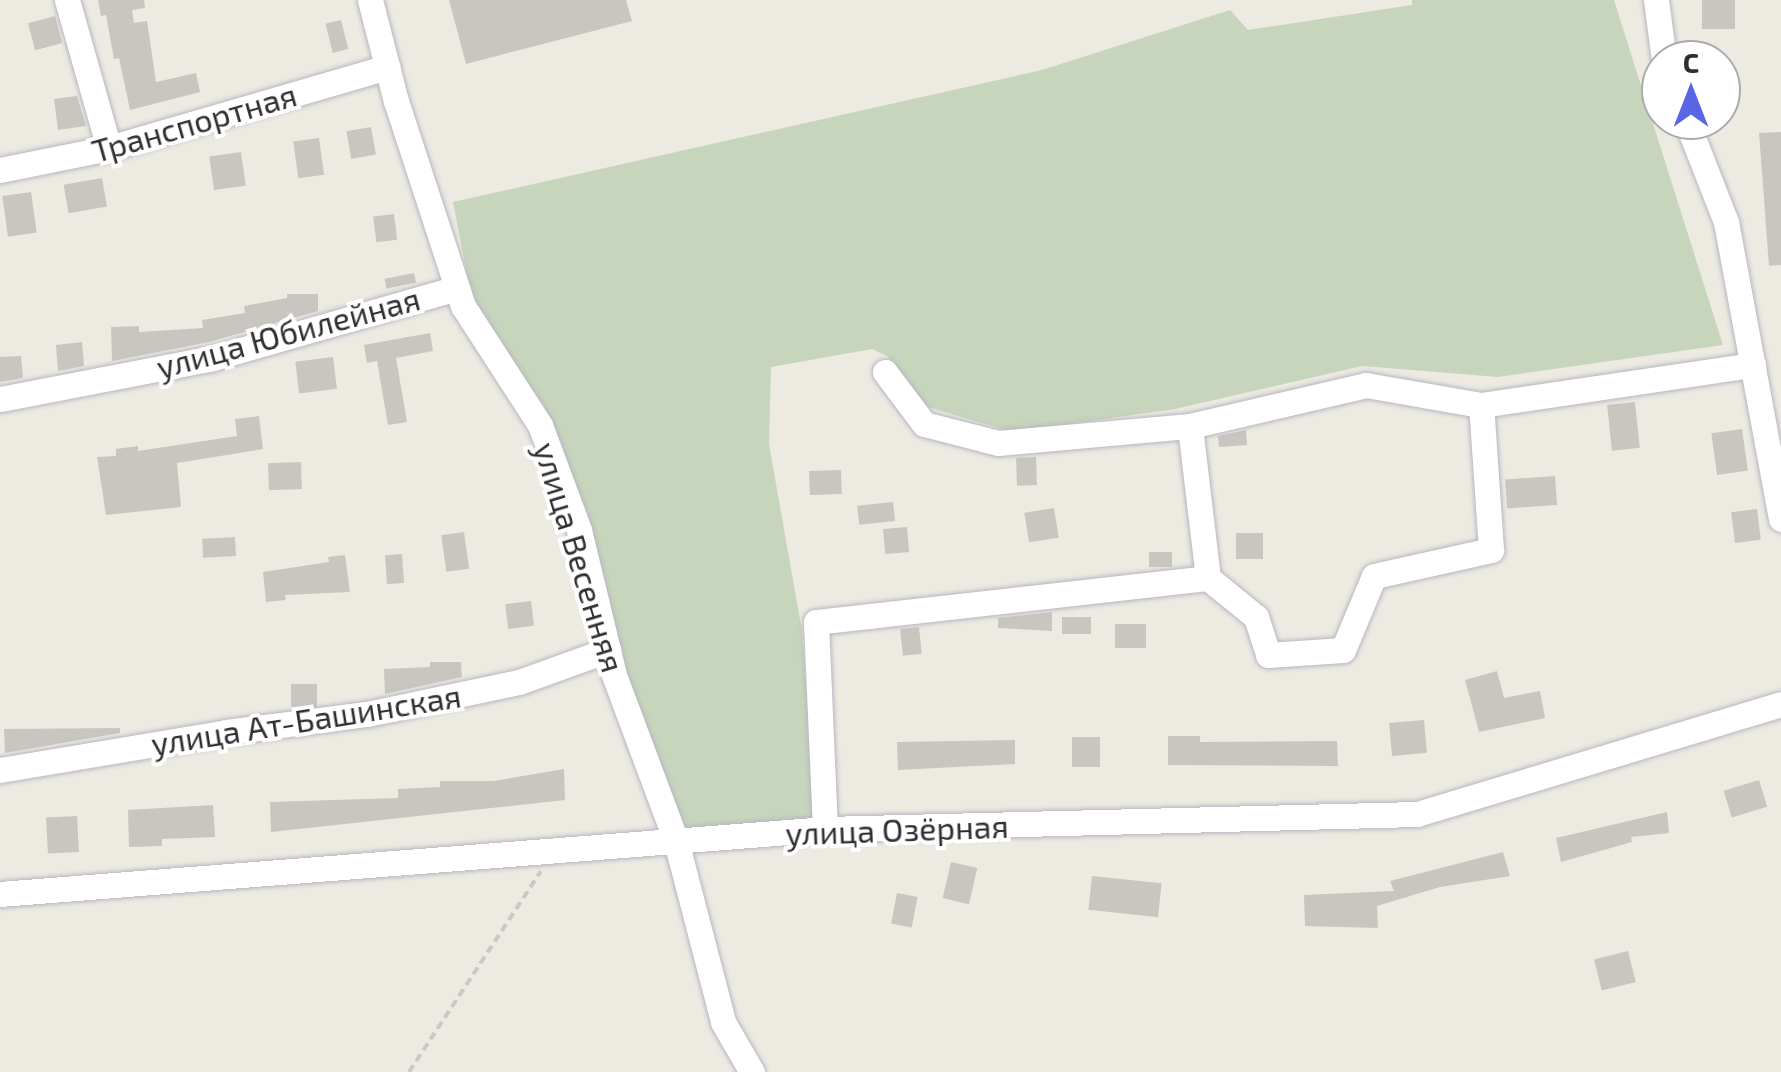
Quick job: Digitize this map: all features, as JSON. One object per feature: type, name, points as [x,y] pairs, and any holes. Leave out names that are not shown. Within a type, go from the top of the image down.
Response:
[{"type":"street","points":[[67,0],[108,148]]},
{"type":"street","name":"улица Весенняя","points":[[370,0],[387,67],[463,306],[540,425],[579,530],[608,650],[676,841],[723,1022],[752,1072]]},
{"type":"street","points":[[1656,0],[1661,40]]},
{"type":"street","name":"Транспортная","points":[[0,170],[108,148],[387,67]]},
{"type":"street","points":[[1694,140],[1726,222],[1781,519]]},
{"type":"street","name":"улица Юбилейная","points":[[0,400],[213,358],[458,288]]},
{"type":"street","points":[[884,372],[924,424],[998,443],[1190,426],[1366,386],[1481,405],[1753,365]]},
{"type":"street","points":[[1190,426],[1208,578],[1256,618],[1268,655],[1343,650],[1374,576],[1491,550],[1481,405]]},
{"type":"street","points":[[825,830],[816,622],[1208,578]]},
{"type":"street","name":"улица Ат-Башинская","points":[[0,770],[226,732],[367,714],[518,682],[608,650]]},
{"type":"street","name":"улица Озёрная","points":[[0,894],[825,830],[1416,814],[1781,704]]},
{"type":"path","points":[[409,1072],[554,851]]},
{"type":"green space","points":[[1412,0],[1614,0],[1641,85],[1641,140],[1658,140],[1723,345],[1498,377],[1362,366],[1175,409],[1012,432],[928,407],[887,356],[872,349],[771,367],[769,444],[802,631],[817,820],[684,831],[625,676],[564,452],[543,405],[472,300],[453,202],[1042,70],[1230,10],[1248,30],[1412,5]]},
{"type":"building","points":[[98,0],[144,0],[145,8],[132,10],[134,23],[147,21],[156,82],[196,73],[200,92],[130,110],[119,58],[114,59],[106,15],[101,16]]},
{"type":"building","points":[[449,0],[626,0],[632,21],[466,64]]},
{"type":"building","points":[[1702,0],[1735,0],[1735,29],[1702,29]]},
{"type":"building","points":[[55,16],[62,43],[35,50],[28,23]]},
{"type":"building","points":[[341,20],[348,49],[333,53],[325,24]]},
{"type":"building","points":[[77,96],[86,126],[58,130],[54,99]]},
{"type":"building","points":[[371,127],[376,155],[351,159],[346,131]]},
{"type":"building","points":[[1781,132],[1781,265],[1769,266],[1759,133]]},
{"type":"building","points":[[319,138],[324,175],[298,178],[293,142]]},
{"type":"building","points":[[241,152],[246,186],[214,190],[209,156]]},
{"type":"building","points":[[102,178],[107,207],[69,213],[64,185]]},
{"type":"building","points":[[31,192],[37,233],[8,237],[2,196]]},
{"type":"building","points":[[394,214],[397,240],[376,242],[373,217]]},
{"type":"building","points":[[414,273],[416,283],[386,289],[385,279]]},
{"type":"building","points":[[287,294],[318,294],[318,311],[209,342],[112,361],[111,327],[139,326],[139,332],[203,328],[202,320],[245,313],[244,306],[287,298]]},
{"type":"building","points":[[430,333],[433,351],[396,358],[407,422],[388,425],[377,361],[367,363],[364,345]]},
{"type":"building","points":[[82,342],[84,366],[58,371],[56,345]]},
{"type":"building","points":[[21,356],[23,378],[0,382],[0,357]]},
{"type":"building","points":[[333,357],[337,389],[299,393],[295,362]]},
{"type":"building","points":[[1635,402],[1640,448],[1612,451],[1607,405]]},
{"type":"building","points":[[259,416],[263,449],[177,463],[181,507],[106,515],[97,457],[116,456],[116,449],[138,446],[138,451],[237,436],[235,419]]},
{"type":"building","points":[[1742,429],[1748,471],[1717,475],[1711,433]]},
{"type":"building","points":[[1246,430],[1247,445],[1219,447],[1218,436]]},
{"type":"building","points":[[1036,457],[1037,485],[1017,486],[1016,458]]},
{"type":"building","points":[[301,462],[302,489],[269,490],[268,463]]},
{"type":"building","points":[[841,470],[842,494],[810,495],[809,471]]},
{"type":"building","points":[[1555,476],[1557,505],[1507,508],[1505,479]]},
{"type":"building","points":[[893,502],[895,521],[859,525],[857,506]]},
{"type":"building","points":[[1054,508],[1059,538],[1029,542],[1024,513]]},
{"type":"building","points":[[1757,509],[1761,540],[1735,543],[1731,512]]},
{"type":"building","points":[[907,527],[909,552],[885,554],[883,529]]},
{"type":"building","points":[[464,532],[469,569],[446,572],[441,535]]},
{"type":"building","points":[[1236,533],[1263,533],[1263,559],[1236,559]]},
{"type":"building","points":[[235,537],[236,556],[203,558],[202,539]]},
{"type":"building","points":[[1149,552],[1172,552],[1172,567],[1149,567]]},
{"type":"building","points":[[402,554],[404,583],[387,584],[385,555]]},
{"type":"building","points":[[345,555],[350,592],[285,595],[286,600],[266,602],[263,572],[329,562],[328,557]]},
{"type":"building","points":[[531,601],[534,626],[508,629],[505,604]]},
{"type":"building","points":[[1052,612],[1052,631],[998,628],[998,618]]},
{"type":"building","points":[[1062,617],[1091,617],[1091,634],[1062,634]]},
{"type":"building","points":[[1115,624],[1146,624],[1146,648],[1115,648]]},
{"type":"building","points":[[919,627],[922,654],[903,656],[900,629]]},
{"type":"building","points":[[430,662],[461,662],[462,677],[385,694],[384,669],[430,667]]},
{"type":"building","points":[[1497,671],[1504,698],[1540,691],[1545,718],[1479,732],[1465,680]]},
{"type":"building","points":[[291,684],[317,684],[317,707],[291,707]]},
{"type":"building","points":[[1424,720],[1427,753],[1392,756],[1389,723]]},
{"type":"building","points":[[120,728],[120,733],[5,753],[4,729]]},
{"type":"building","points":[[1168,736],[1200,736],[1200,742],[1337,741],[1338,766],[1168,765]]},
{"type":"building","points":[[1072,737],[1100,737],[1100,767],[1072,767]]},
{"type":"building","points":[[1015,740],[1015,764],[898,770],[897,742]]},
{"type":"building","points":[[564,769],[565,800],[271,832],[270,802],[398,798],[398,789],[440,787],[440,781],[494,781]]},
{"type":"building","points":[[1759,780],[1767,807],[1732,818],[1724,791]]},
{"type":"building","points":[[213,805],[215,837],[162,839],[162,846],[129,847],[128,810]]},
{"type":"building","points":[[1667,812],[1669,833],[1631,837],[1632,842],[1561,862],[1556,838]]},
{"type":"building","points":[[77,816],[79,852],[48,854],[46,818]]},
{"type":"building","points":[[1503,852],[1510,876],[1440,887],[1377,906],[1378,928],[1305,926],[1304,895],[1394,891],[1390,881]]},
{"type":"building","points":[[951,862],[977,868],[969,904],[943,898]]},
{"type":"building","points":[[1092,876],[1162,883],[1158,917],[1088,910]]},
{"type":"building","points":[[897,893],[918,897],[912,927],[891,923]]},
{"type":"building","points":[[1628,951],[1636,982],[1602,991],[1594,959]]}]
